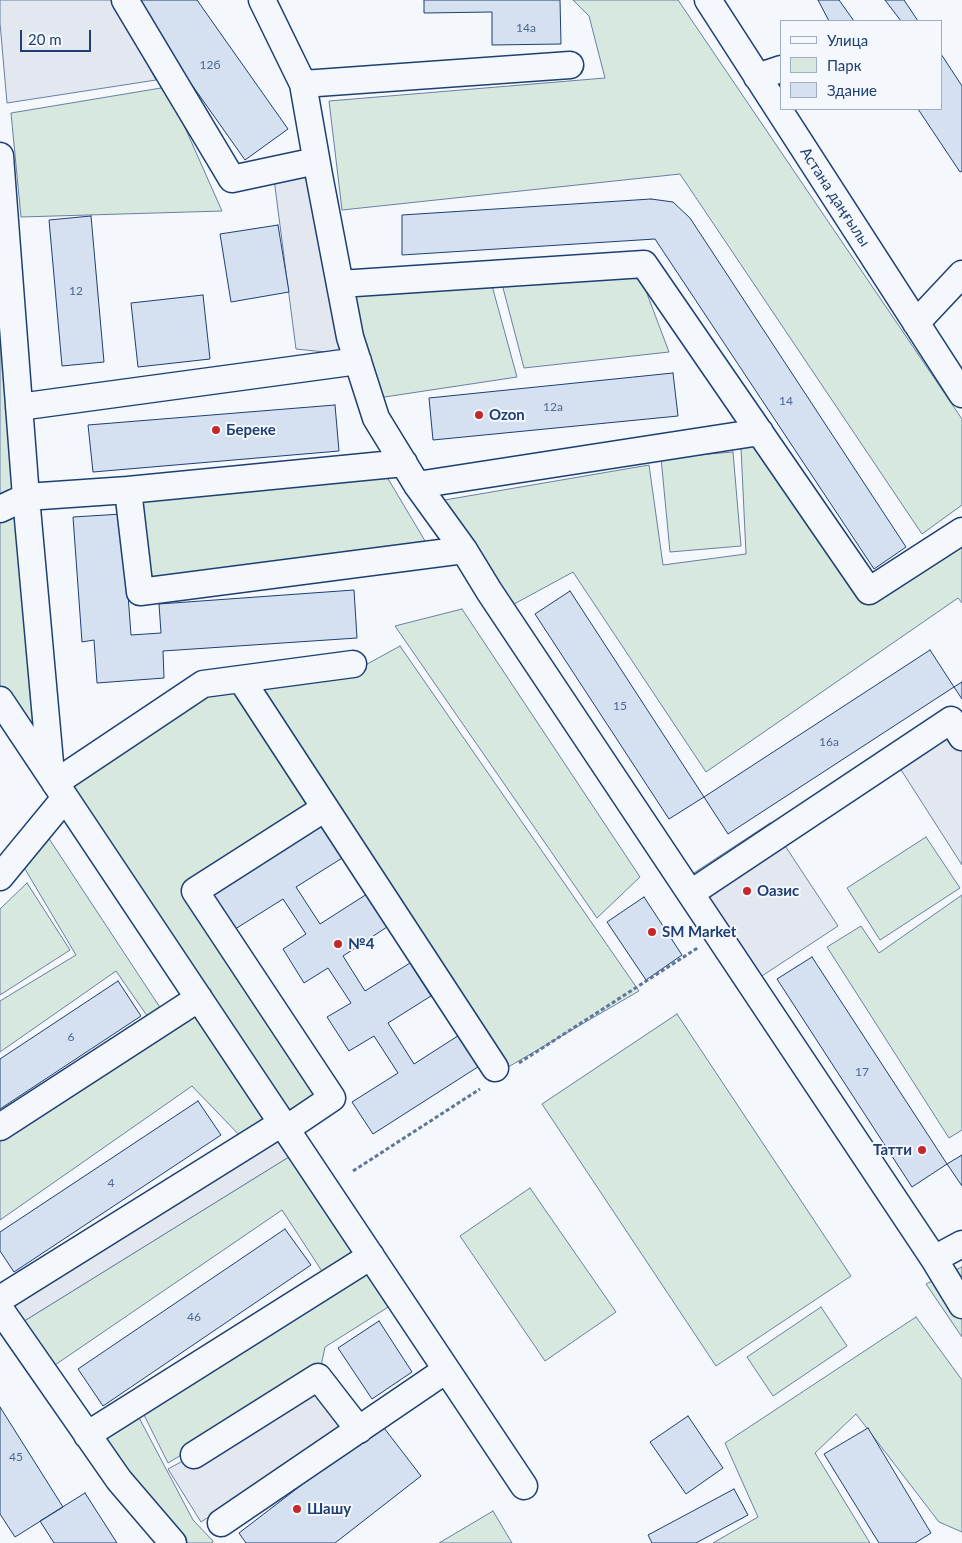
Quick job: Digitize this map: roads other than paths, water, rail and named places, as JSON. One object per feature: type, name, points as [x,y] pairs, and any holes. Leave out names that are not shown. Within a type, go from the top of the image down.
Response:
[{"type":"street","points":[[125,0],[232,179],[316,161]]},
{"type":"street","points":[[262,0],[303,84],[350,337],[376,418],[417,485],[464,550],[489,591],[934,1259],[962,1305]]},
{"type":"street","name":"Астана даңғылы","points":[[708,0],[769,73],[780,92]]},
{"type":"street","points":[[303,84],[570,65]]},
{"type":"street","name":"Астана даңғылы","points":[[791,110],[916,323],[962,394]]},
{"type":"street","points":[[0,156],[26,497],[57,786]]},
{"type":"street","points":[[340,284],[644,264],[869,591],[962,531]]},
{"type":"street","points":[[916,323],[962,274]]},
{"type":"street","points":[[19,408],[358,361]]},
{"type":"street","points":[[417,485],[760,432]]},
{"type":"street","points":[[0,509],[26,497],[128,490],[404,463]]},
{"type":"street","points":[[128,490],[140,592],[464,550]]},
{"type":"street","points":[[0,877],[57,786],[203,684],[354,664]]},
{"type":"street","points":[[240,679],[500,1072]]},
{"type":"street","points":[[0,700],[524,1486]]},
{"type":"street","points":[[691,893],[951,720],[962,737]]},
{"type":"street","points":[[0,1299],[332,1098],[194,891],[325,808]]},
{"type":"street","points":[[0,1128],[198,998]]},
{"type":"street","points":[[934,1259],[962,1244]]},
{"type":"street","points":[[87,1434],[371,1256]]},
{"type":"street","points":[[0,1309],[119,1480],[173,1543]]},
{"type":"street","points":[[221,1523],[446,1370]]},
{"type":"street","points":[[194,1455],[318,1377],[359,1430]]},
{"type":"place","name":"Ozon","points":[[479,415]]},
{"type":"place","name":"Береке","points":[[216,430]]},
{"type":"place","name":"Оазис","points":[[747,891]]},
{"type":"place","name":"SM Market","points":[[652,932]]},
{"type":"place","name":"№4","points":[[338,944]]},
{"type":"place","name":"Татти","points":[[922,1150]]},
{"type":"place","name":"Шашу","points":[[297,1509]]}]
